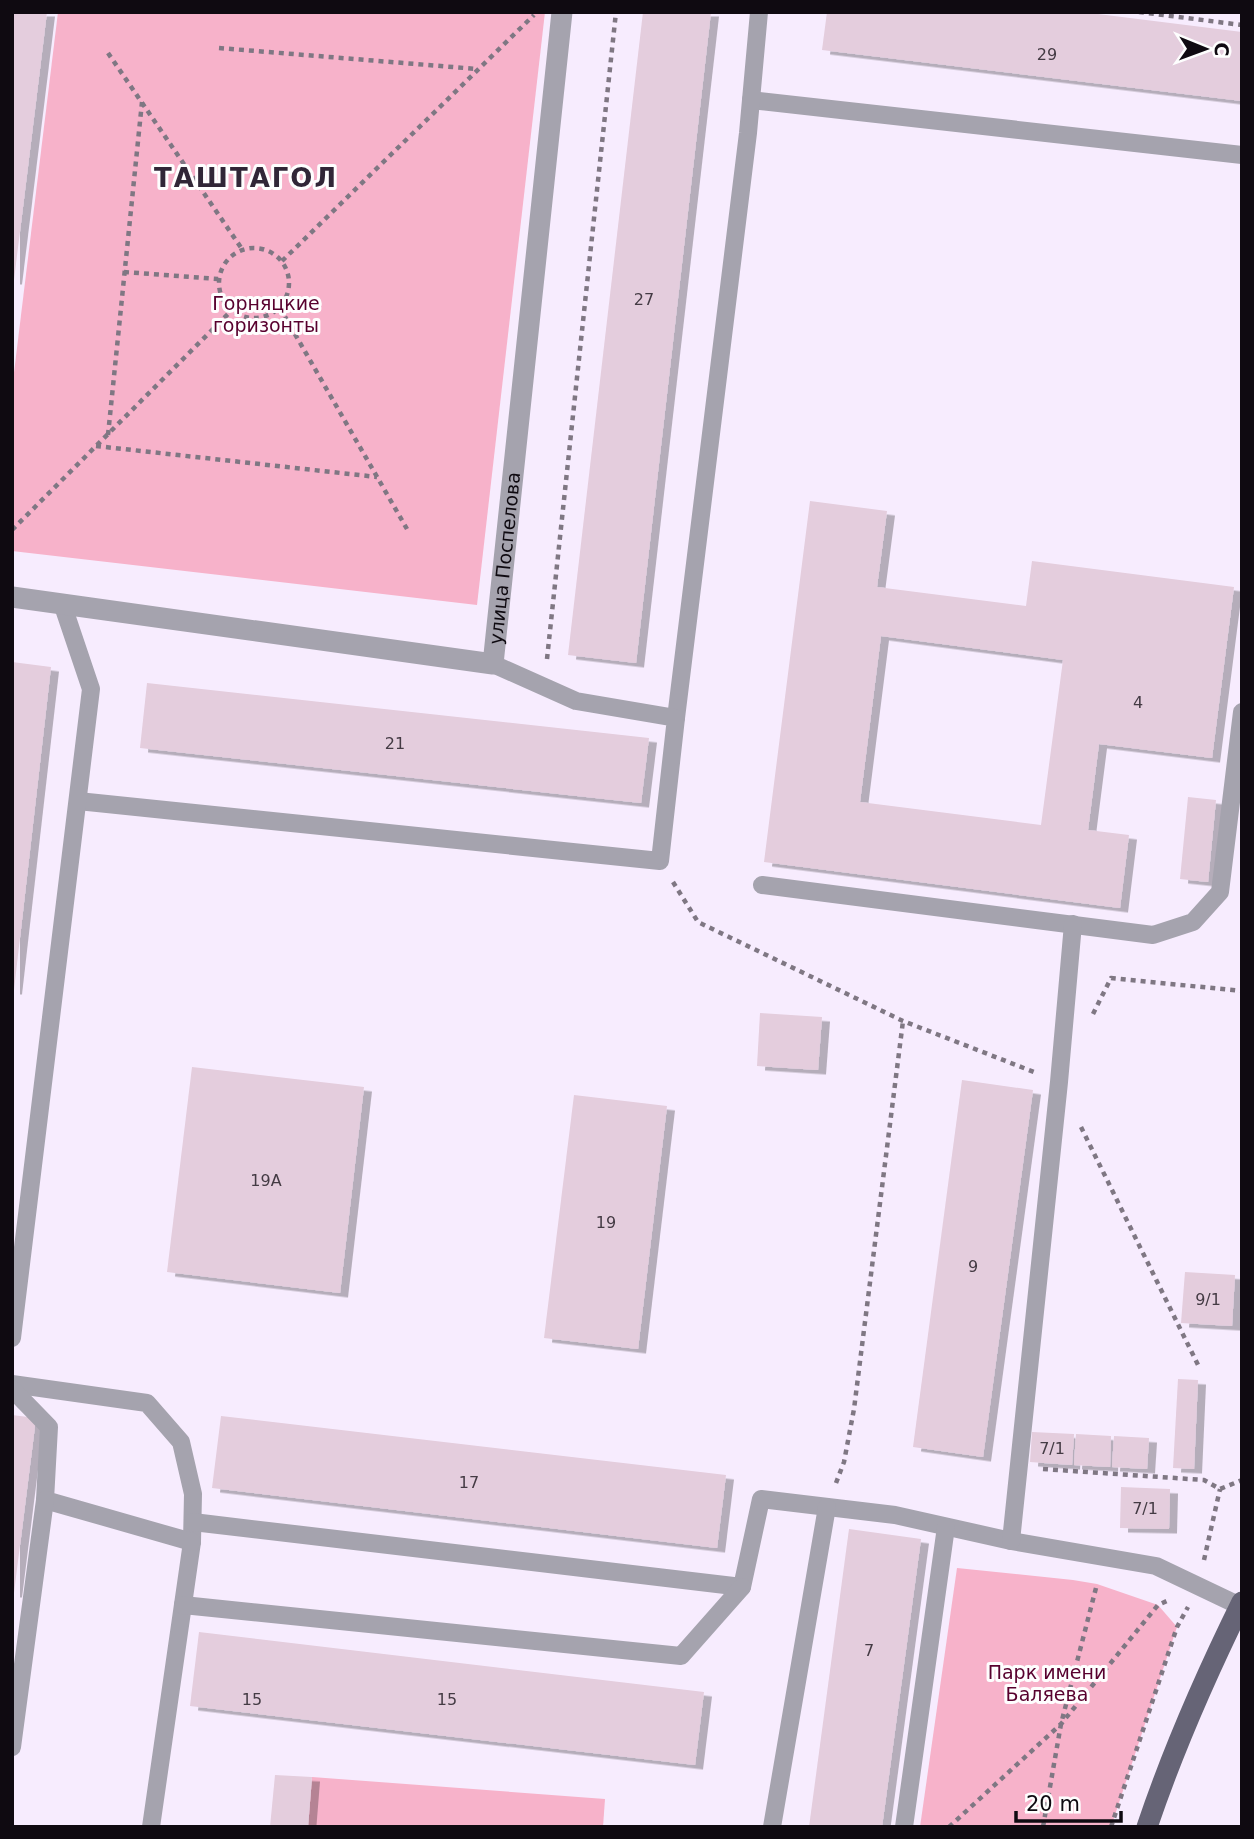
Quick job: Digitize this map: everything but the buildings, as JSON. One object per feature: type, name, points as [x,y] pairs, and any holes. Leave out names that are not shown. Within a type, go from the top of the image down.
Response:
[{"type":"main road","points":[[1147,1827],[1162,1782],[1213,1660],[1241,1604]]},
{"type":"street","name":"улица Поспелова","points":[[12,597],[493,664],[562,12]]},
{"type":"lane","points":[[78,800],[660,861],[751,100],[759,12]]},
{"type":"lane","points":[[751,100],[1242,155]]},
{"type":"lane","points":[[12,1338],[92,689],[62,603]]},
{"type":"lane","points":[[493,664],[576,701],[676,718]]},
{"type":"lane","points":[[762,885],[1153,935],[1193,922],[1220,892],[1242,712]]},
{"type":"lane","points":[[1011,1541],[1073,925]]},
{"type":"lane","points":[[12,1387],[49,1427],[45,1500],[12,1747]]},
{"type":"lane","points":[[12,1387],[147,1403],[181,1442],[193,1494],[192,1542],[151,1827]]},
{"type":"lane","points":[[183,1605],[681,1656],[742,1587],[761,1499],[895,1515],[1011,1541],[1156,1566],[1241,1604]]},
{"type":"lane","points":[[45,1500],[192,1542]]},
{"type":"lane","points":[[772,1827],[827,1507]]},
{"type":"lane","points":[[193,1522],[742,1587]]},
{"type":"lane","points":[[904,1827],[946,1527]]},
{"type":"path","points":[[282,261],[537,12]]},
{"type":"path","points":[[543,686],[616,12]]},
{"type":"path","points":[[1139,12],[1242,26]]},
{"type":"path","points":[[219,48],[478,69]]},
{"type":"path","points":[[108,53],[242,249]]},
{"type":"path","points":[[108,435],[142,102]]},
{"type":"path","points":[[252,247],[269,251],[282,261],[290,280],[286,300],[280,308],[254,320],[231,311],[223,301],[218,279],[223,266],[232,255],[242,249],[252,247]]},
{"type":"path","points":[[124,272],[218,279]]},
{"type":"path","points":[[280,308],[407,529]]},
{"type":"path","points":[[12,530],[231,311]]},
{"type":"path","points":[[96,446],[377,477]]},
{"type":"path","points":[[660,861],[698,922],[904,1021],[1059,1082],[1200,1369]]},
{"type":"path","points":[[1088,1024],[1111,978],[1242,991]]},
{"type":"path","points":[[827,1507],[844,1462],[854,1409],[904,1021]]},
{"type":"path","points":[[1017,1468],[1204,1480],[1220,1489]]},
{"type":"path","points":[[1220,1489],[1242,1480]]},
{"type":"path","points":[[1111,1827],[1177,1627],[1198,1586],[1220,1489]]},
{"type":"path","points":[[1043,1827],[1061,1724],[1097,1584]]},
{"type":"path","points":[[949,1827],[1061,1724],[1158,1605],[1198,1586]]},
{"type":"green space","name":"Горняцкие горизонты","points":[[58,12],[545,12],[477,605],[12,551],[12,389]]},
{"type":"green space","name":"Парк имени Баляева","points":[[957,1568],[1097,1584],[1158,1605],[1177,1627],[1111,1827],[920,1827]]},
{"type":"green space","points":[[312,1777],[605,1799],[603,1827],[308,1827]]},
{"type":"district","name":"ТАШТАГОЛ","points":[[246,178]]}]
